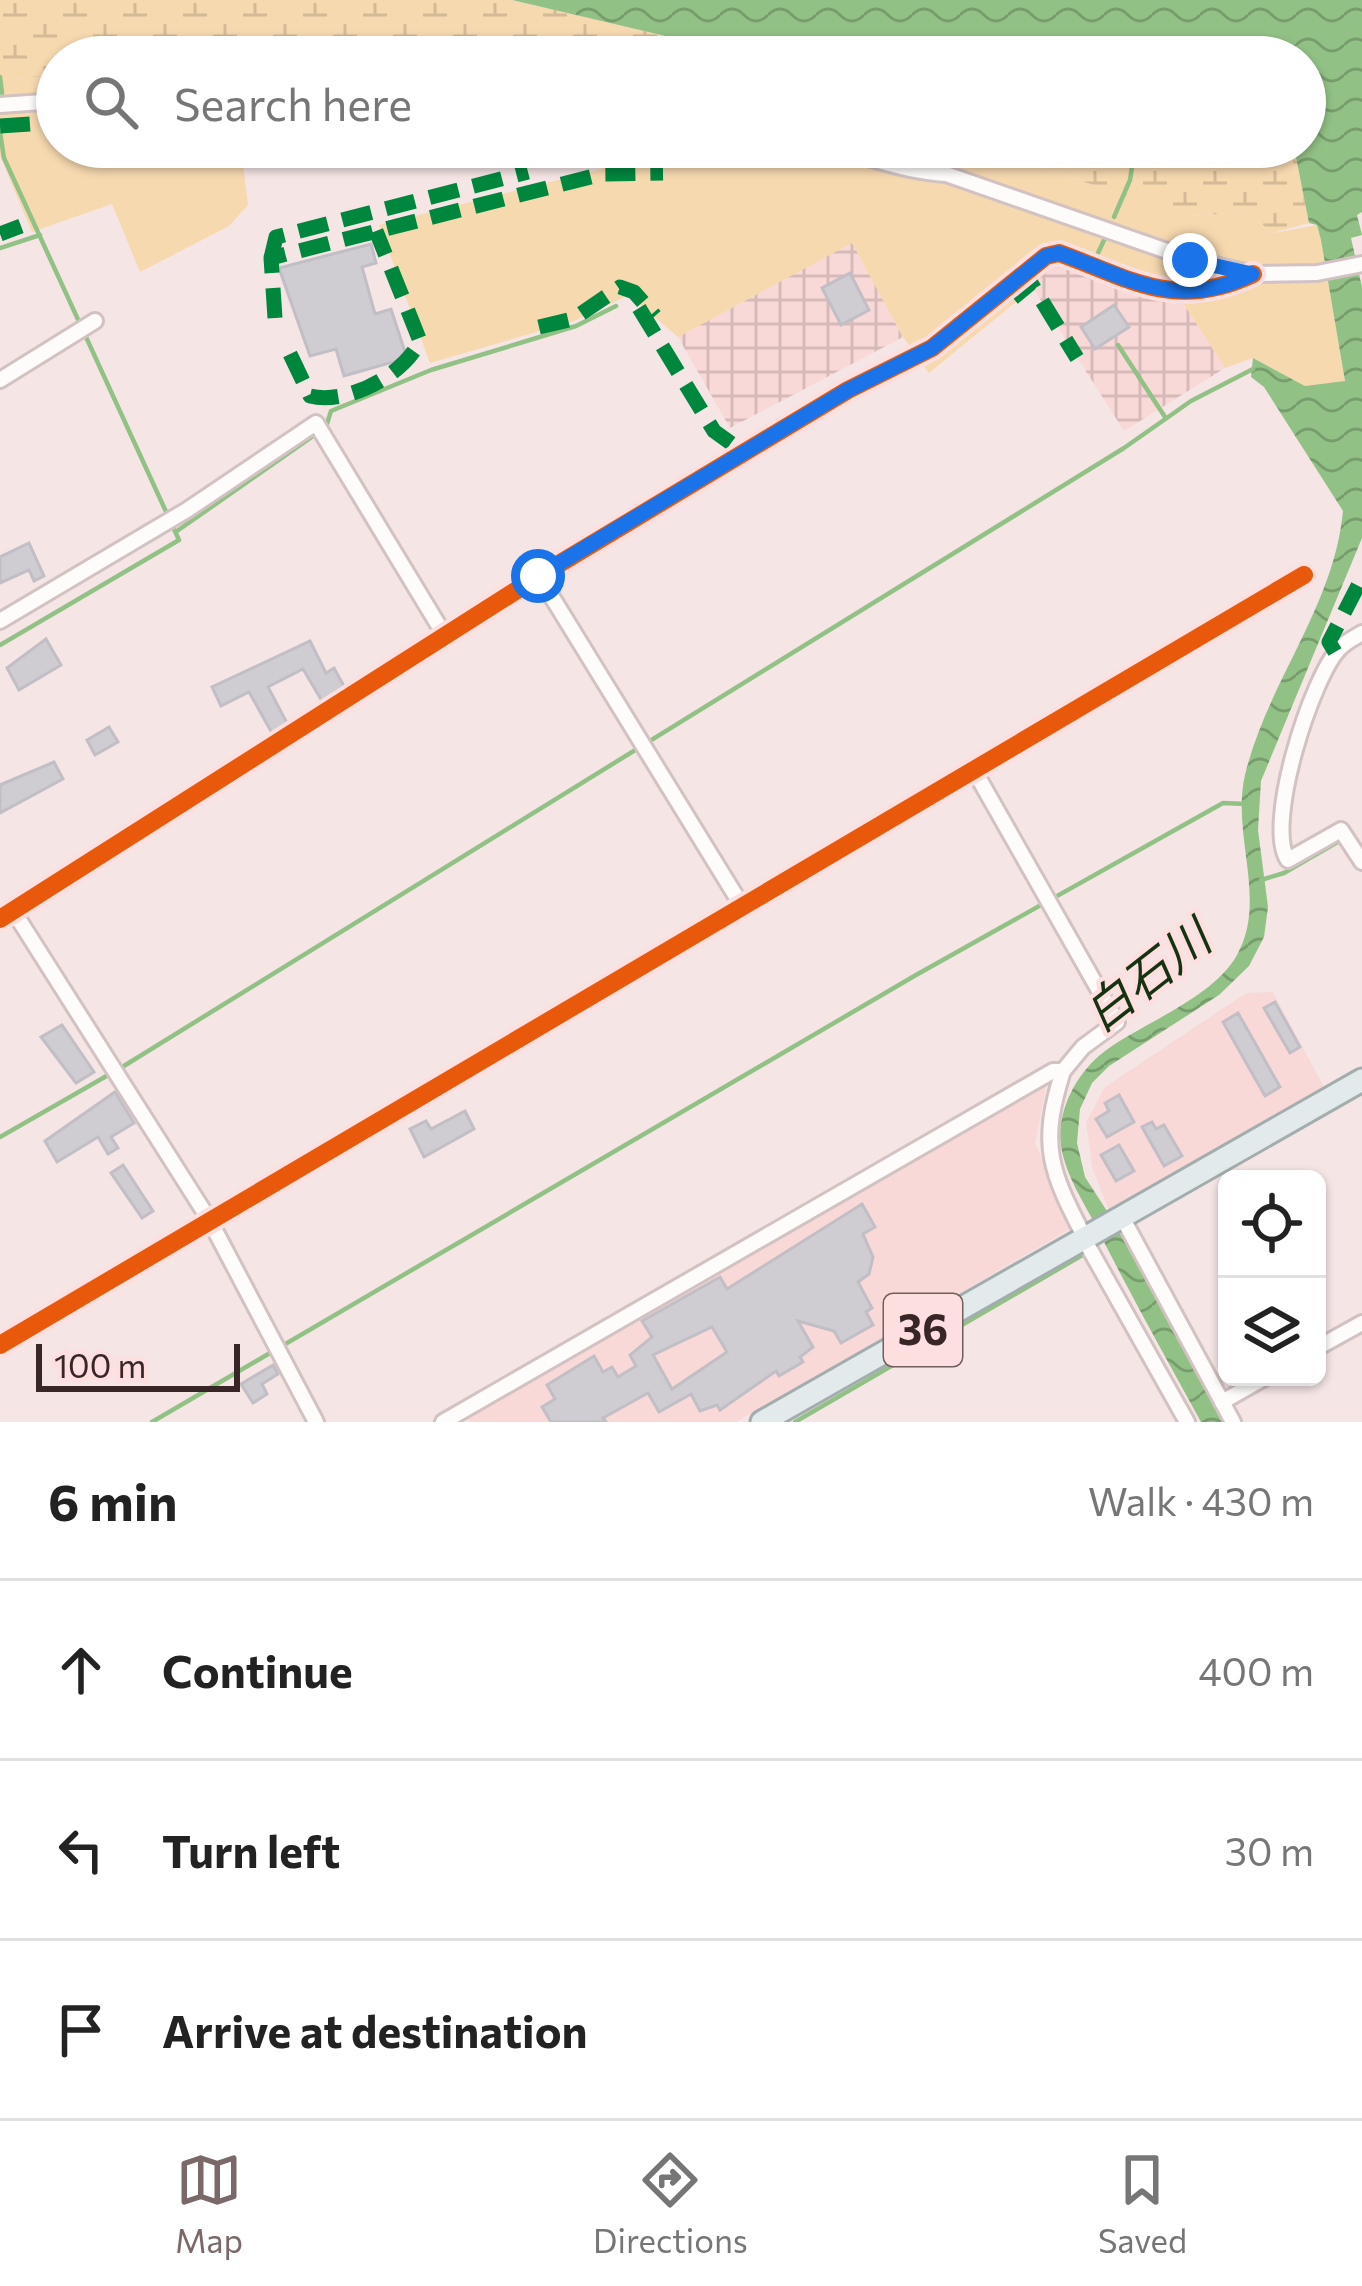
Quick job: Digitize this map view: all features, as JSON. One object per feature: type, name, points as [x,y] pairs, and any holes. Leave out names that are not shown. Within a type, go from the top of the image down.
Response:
[{"type":"main road","name":"36","points":[[762,1422],[1087,1245],[1121,1217],[1362,1080]]},
{"type":"street","points":[[0,105],[36,102]]},
{"type":"street","points":[[903,168],[946,174],[1190,260],[1252,274]]},
{"type":"street","points":[[316,1422],[210,1221],[4,915],[538,576],[848,390],[932,348],[1046,256],[1059,253],[1139,287],[1182,292],[1252,274],[1317,273],[1362,263]]},
{"type":"street","points":[[0,380],[95,321]]},
{"type":"street","points":[[0,621],[320,430],[445,636]]},
{"type":"street","points":[[0,1345],[1304,575]]},
{"type":"street","points":[[538,576],[742,906]]},
{"type":"street","points":[[1362,633],[1335,652],[1285,777],[1280,817],[1288,860],[1341,830],[1362,862]]},
{"type":"street","points":[[974,770],[1117,1022],[1083,1047],[1063,1071],[1046,1144],[1058,1186],[1087,1245],[1187,1422]]},
{"type":"street","points":[[443,1422],[1053,1071],[1063,1071]]},
{"type":"street","points":[[1121,1217],[1233,1422]]},
{"type":"street","points":[[1326,1343],[1362,1323]]},
{"type":"street","points":[[1222,1402],[1250,1386]]},
{"type":"shaded area","points":[[852,242],[903,337],[730,428],[678,337]]},
{"type":"shaded area","points":[[1075,266],[1138,295],[1182,301],[1225,368],[1124,431],[1033,288],[1046,267]]},
{"type":"shaded area","points":[[1273,992],[1325,1089],[1110,1213],[1092,1167],[1086,1122],[1105,1087],[1246,993]]},
{"type":"shaded area","points":[[1047,1083],[1035,1143],[1074,1227],[736,1422],[470,1422],[466,1413]]},
{"type":"green space","points":[[0,0],[512,0],[665,36],[36,36],[36,77],[0,80]]},
{"type":"green space","points":[[36,77],[36,168],[244,168],[248,205],[229,226],[140,272],[112,204],[32,232],[0,156],[0,80]]},
{"type":"green space","points":[[1042,168],[1188,216],[1249,212],[1273,233],[1317,225],[1345,382],[1305,386],[1253,358],[1225,368],[1182,301],[1063,268],[1046,268],[1033,288],[929,373],[903,337],[852,243],[678,337],[629,295],[574,321],[430,363],[379,225],[602,169]]},
{"type":"green space","points":[[1042,168],[1298,168],[1309,223],[1272,233],[1249,212],[1188,216]]},
{"type":"water","points":[[512,0],[1362,0],[1362,212],[1357,215],[1362,235],[1351,238],[1362,287],[1362,538],[1261,781],[1258,830],[1268,907],[1264,937],[1249,966],[1219,995],[1109,1066],[1092,1083],[1080,1109],[1077,1143],[1085,1177],[1136,1256],[1223,1422],[1201,1422],[1076,1189],[1063,1157],[1060,1133],[1071,1093],[1095,1060],[1211,984],[1226,971],[1246,934],[1245,775],[1268,708],[1327,580],[1343,511],[1264,387],[1251,377],[1253,358],[1305,386],[1345,381],[1321,240],[1317,225],[1309,223],[1298,168],[1326,168],[1326,36],[665,36]]},
{"type":"building","points":[[371,244],[376,263],[362,267],[375,314],[391,309],[407,358],[344,376],[336,349],[310,356],[279,268]]},
{"type":"building","points":[[850,273],[869,310],[841,325],[822,288]]},
{"type":"building","points":[[1114,305],[1129,327],[1095,349],[1081,327]]},
{"type":"building","points":[[29,543],[44,576],[34,581],[29,570],[0,583],[0,557]]},
{"type":"building","points":[[46,639],[61,665],[19,690],[7,668]]},
{"type":"building","points":[[310,641],[326,673],[334,668],[344,686],[322,701],[303,669],[268,687],[287,723],[272,733],[249,692],[221,706],[212,687]]},
{"type":"building","points":[[109,727],[118,742],[95,755],[87,740]]},
{"type":"building","points":[[54,762],[63,779],[0,813],[0,785]]},
{"type":"building","points":[[1275,1002],[1300,1047],[1290,1053],[1264,1008]]},
{"type":"building","points":[[1238,1013],[1280,1087],[1265,1096],[1223,1022]]},
{"type":"building","points":[[62,1025],[94,1072],[76,1083],[41,1037]]},
{"type":"building","points":[[115,1092],[134,1123],[111,1137],[118,1148],[108,1154],[98,1137],[57,1162],[45,1141]]},
{"type":"building","points":[[1119,1095],[1134,1122],[1107,1137],[1096,1119],[1109,1111],[1105,1103]]},
{"type":"building","points":[[465,1111],[474,1129],[424,1157],[410,1129],[426,1121],[431,1129]]},
{"type":"building","points":[[1152,1122],[1156,1129],[1164,1125],[1182,1156],[1164,1166],[1142,1127]]},
{"type":"building","points":[[1119,1145],[1134,1171],[1116,1181],[1101,1155]]},
{"type":"building","points":[[123,1165],[153,1211],[142,1218],[111,1173]]},
{"type":"building","points":[[862,1204],[875,1227],[863,1234],[873,1257],[869,1274],[858,1282],[872,1308],[866,1312],[873,1325],[841,1343],[834,1331],[798,1321],[813,1347],[800,1357],[803,1362],[779,1376],[776,1371],[720,1410],[717,1405],[700,1411],[691,1394],[659,1412],[648,1393],[603,1418],[606,1422],[551,1422],[542,1407],[555,1399],[547,1385],[594,1356],[603,1372],[612,1367],[618,1377],[636,1366],[630,1355],[652,1337],[642,1321],[720,1277],[727,1289]],"holes":[[[712,1327],[727,1352],[672,1389],[653,1355]]]},
{"type":"building","points":[[273,1365],[278,1374],[262,1384],[267,1394],[253,1403],[241,1384]]},
{"type":"waterway","points":[[0,77],[2,93]]},
{"type":"waterway","points":[[0,132],[4,158],[179,540],[0,645]]},
{"type":"waterway","points":[[1114,217],[1132,168]]},
{"type":"waterway","points":[[0,248],[40,235]]},
{"type":"waterway","points":[[1098,253],[1105,238]]},
{"type":"waterway","points":[[177,531],[326,427],[331,411],[431,370],[576,326],[616,306]]},
{"type":"waterway","points":[[1118,345],[1165,417]]},
{"type":"waterway","points":[[119,1069],[1124,448],[1191,401],[1253,369]]},
{"type":"waterway","points":[[152,1422],[916,975],[1223,803],[1246,804]]},
{"type":"waterway","points":[[1261,880],[1284,873],[1341,840]]},
{"type":"waterway","points":[[0,1137],[110,1074]]},
{"type":"waterway","points":[[795,1422],[1086,1253]]},
{"type":"marked path","points":[[0,126],[36,123]]},
{"type":"marked path","points":[[271,258],[276,237],[528,172]]},
{"type":"marked path","points":[[275,318],[271,258],[602,174],[663,173]]},
{"type":"marked path","points":[[0,234],[21,226]]},
{"type":"marked path","points":[[290,354],[310,396],[325,398],[372,385],[412,354],[420,341],[376,231]]},
{"type":"marked path","points":[[1013,298],[1031,283],[1077,358]]},
{"type":"marked path","points":[[539,327],[573,319],[620,287],[634,292],[655,316]]},
{"type":"marked path","points":[[639,308],[714,431],[732,444]]},
{"type":"marked path","points":[[1335,652],[1329,642],[1362,578]]},
{"type":"cycle path","points":[[0,919],[539,576],[848,390],[932,348],[1046,256],[1059,253],[1131,281],[1176,290],[1225,285],[1253,274]]},
{"type":"cycle path","points":[[0,1345],[1304,575]]},
{"type":"route","points":[[538,576],[848,390],[932,348],[1013,278],[1046,256],[1059,253],[1139,287],[1182,292],[1252,274],[1190,260]]},
{"type":"water label","name":"白石川","points":[[1147,976]]}]
